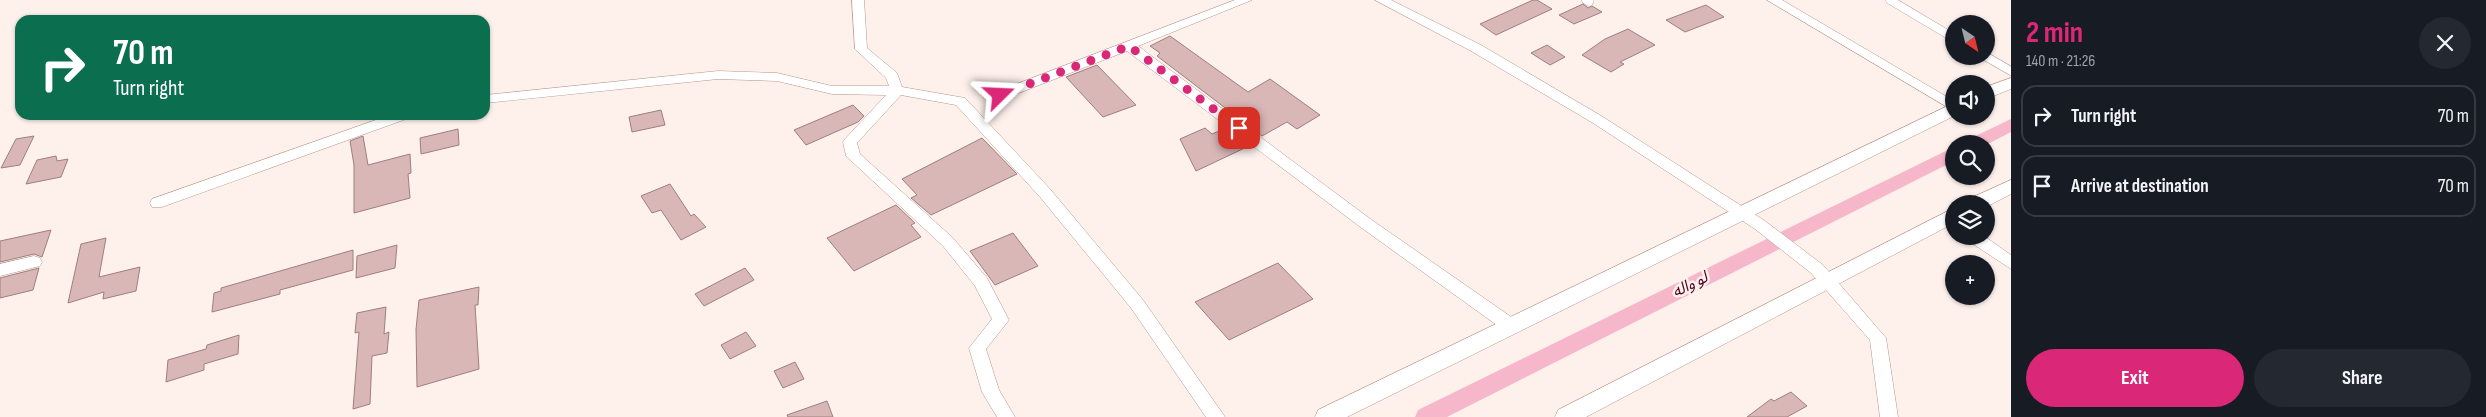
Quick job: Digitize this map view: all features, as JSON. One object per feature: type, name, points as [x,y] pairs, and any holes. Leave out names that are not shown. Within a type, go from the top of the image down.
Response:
[{"type":"street","points":[[858,0],[861,49],[892,76],[896,91]]},
{"type":"street","points":[[1000,95],[1246,0]]},
{"type":"street","points":[[1380,0],[1476,48],[1566,101],[1760,225],[1823,275],[1878,338],[1889,417]]},
{"type":"street","points":[[1773,0],[1945,103]]},
{"type":"street","points":[[1129,46],[1364,222],[1511,326]]},
{"type":"street","points":[[490,98],[718,75],[777,77],[832,90],[909,91],[960,101],[1045,193],[1137,304],[1216,417]]},
{"type":"street","points":[[1995,90],[2011,83]]},
{"type":"street","points":[[896,91],[850,142],[853,156],[948,242],[981,282],[1001,320],[977,348],[991,392],[1006,417]]},
{"type":"street","points":[[1326,417],[1945,112]]},
{"type":"street","points":[[157,203],[390,120]]},
{"type":"street","points":[[1994,195],[2011,186]]},
{"type":"street","points":[[1566,417],[1823,275],[1945,222]]},
{"type":"street","points":[[1985,245],[2011,263]]},
{"type":"street","points":[[0,270],[34,262]]},
{"type":"lane","points":[[1890,0],[1945,33]]},
{"type":"lane","points":[[1995,62],[2011,71]]},
{"type":"building","points":[[1533,0],[1537,0],[1552,9],[1496,35],[1480,24]]},
{"type":"building","points":[[1583,4],[1588,8],[1592,6],[1602,12],[1574,24],[1559,15]]},
{"type":"building","points":[[1706,5],[1724,17],[1685,32],[1666,20]]},
{"type":"building","points":[[1628,29],[1655,45],[1620,62],[1624,64],[1611,72],[1582,55],[1605,39]]},
{"type":"building","points":[[1170,36],[1248,92],[1270,79],[1320,115],[1297,129],[1287,122],[1262,136],[1157,56],[1160,53],[1150,46]]},
{"type":"building","points":[[1547,45],[1565,57],[1550,65],[1531,53]]},
{"type":"building","points":[[1097,65],[1136,105],[1103,117],[1066,77]]},
{"type":"building","points":[[853,105],[864,116],[858,122],[806,145],[794,130]]},
{"type":"building","points":[[661,110],[665,125],[632,132],[629,117]]},
{"type":"building","points":[[1205,128],[1212,134],[1226,128],[1249,146],[1196,171],[1180,139]]},
{"type":"building","points":[[458,129],[459,145],[421,154],[420,138]]},
{"type":"building","points":[[34,136],[20,165],[1,168],[16,139]]},
{"type":"building","points":[[363,136],[368,165],[410,154],[411,173],[408,174],[410,198],[354,213],[354,165],[350,141]]},
{"type":"building","points":[[982,138],[1017,174],[931,215],[911,198],[917,195],[902,179]]},
{"type":"building","points":[[56,156],[57,161],[68,159],[61,177],[26,184],[37,160]]},
{"type":"building","points":[[670,184],[691,216],[694,214],[706,227],[681,240],[661,210],[652,213],[641,196]]},
{"type":"building","points":[[896,205],[915,223],[911,225],[921,237],[854,271],[827,238]]},
{"type":"building","points":[[51,230],[42,257],[34,254],[0,262],[0,241]]},
{"type":"building","points":[[1013,233],[1038,266],[995,285],[970,251]]},
{"type":"building","points":[[106,238],[99,277],[140,267],[136,291],[103,299],[104,292],[68,303],[81,244]]},
{"type":"building","points":[[397,245],[395,268],[356,278],[357,256]]},
{"type":"building","points":[[353,250],[353,270],[280,290],[280,294],[212,312],[214,293],[221,291],[221,288]]},
{"type":"building","points":[[1278,263],[1313,299],[1229,340],[1195,302]]},
{"type":"building","points":[[39,268],[33,290],[0,298],[0,278]]},
{"type":"building","points":[[745,268],[754,280],[704,306],[695,294]]},
{"type":"building","points":[[479,287],[478,305],[475,305],[479,369],[417,387],[416,329],[419,300]]},
{"type":"building","points":[[386,307],[384,334],[389,332],[387,353],[372,356],[370,404],[353,409],[359,332],[355,333],[357,313]]},
{"type":"building","points":[[746,332],[756,346],[730,359],[721,345]]},
{"type":"building","points":[[239,335],[238,354],[204,364],[204,370],[166,382],[168,360],[206,349],[207,345]]},
{"type":"building","points":[[795,362],[804,379],[783,388],[774,371]]},
{"type":"building","points":[[1791,392],[1807,406],[1787,417],[1747,417],[1771,399],[1774,401]]},
{"type":"building","points":[[827,401],[833,417],[788,417],[787,415]]},
{"type":"waterway","name":"لو واله","points":[[1991,135],[2011,125]]},
{"type":"waterway","name":"لو واله","points":[[1426,417],[1945,158]]},
{"type":"route","points":[[1000,95],[1129,46],[1239,128]]}]
